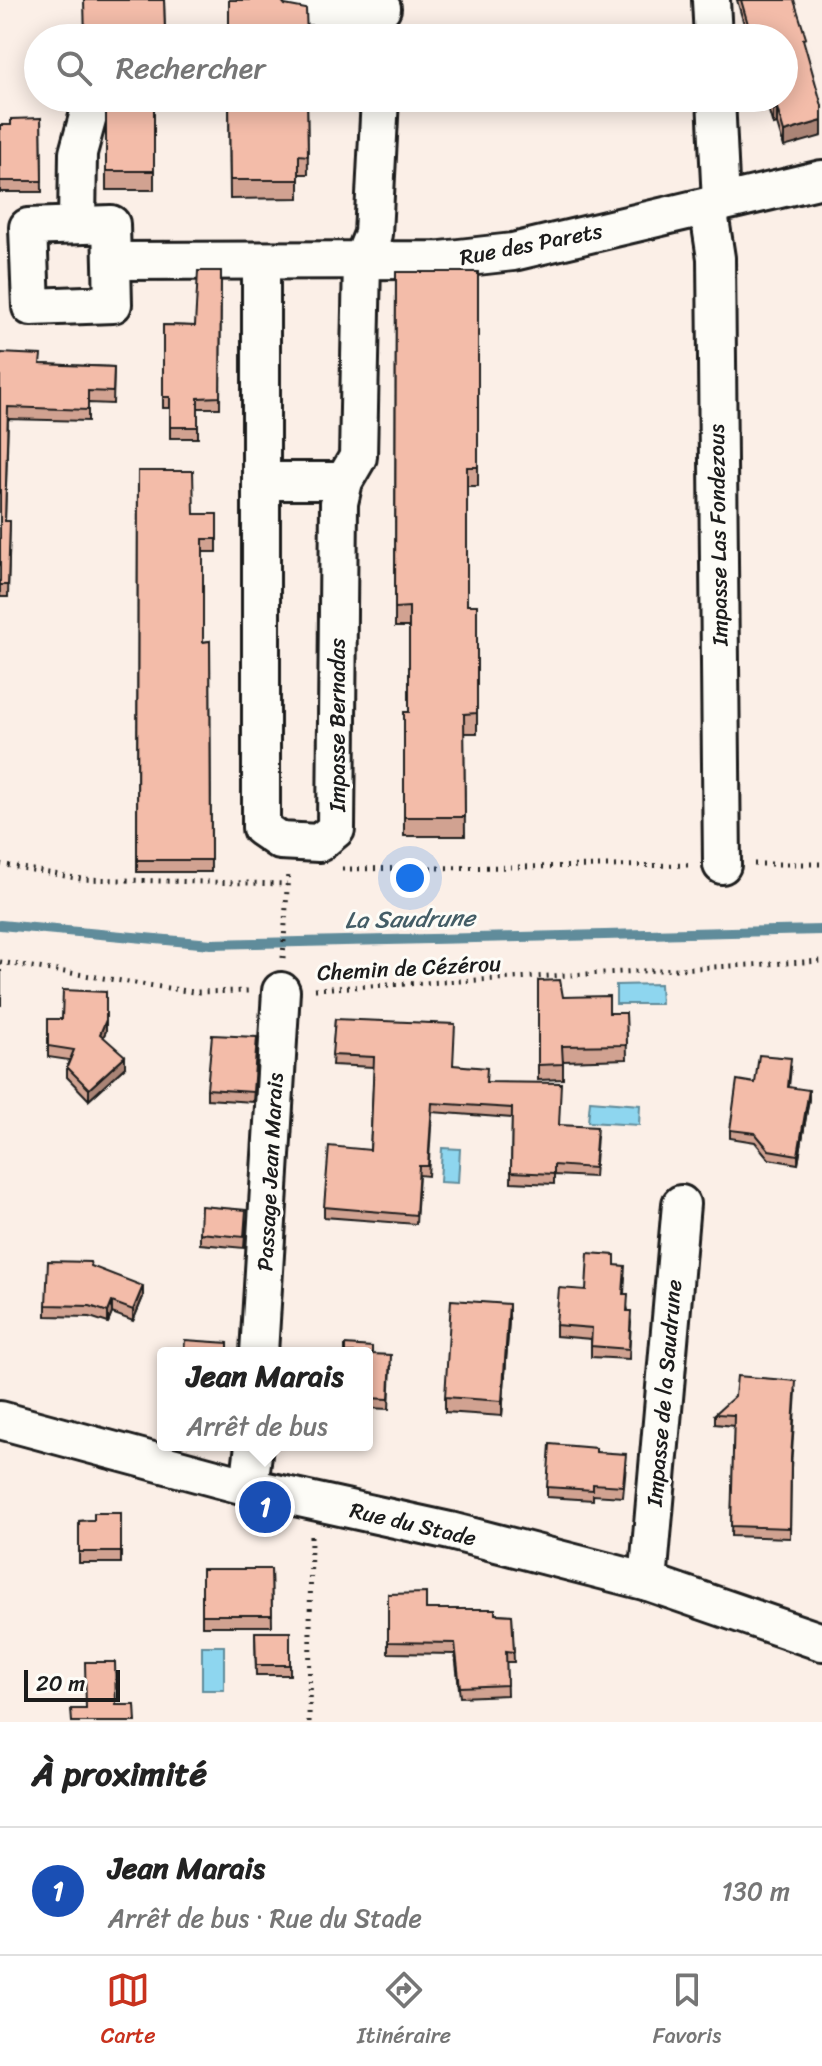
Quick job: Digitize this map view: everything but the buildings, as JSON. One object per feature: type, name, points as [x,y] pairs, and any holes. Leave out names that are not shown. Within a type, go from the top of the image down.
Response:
[{"type":"street","points":[[711,0],[712,24]]},
{"type":"street","points":[[297,6],[341,5],[381,15]]},
{"type":"street","points":[[77,225],[78,153],[89,112]]},
{"type":"street","name":"Impasse Bernadas","points":[[291,842],[319,843],[336,829],[339,503],[344,481],[358,457],[362,261],[373,234],[380,112]]},
{"type":"street","name":"Impasse Las Fondezous","points":[[716,112],[722,865]]},
{"type":"street","name":"Rue des Parets","points":[[125,261],[441,260],[513,252],[822,179]]},
{"type":"street","points":[[111,224],[125,261],[113,304],[31,307],[15,266],[28,227],[111,224]]},
{"type":"street","points":[[261,261],[261,828],[280,841],[291,842]]},
{"type":"street","points":[[261,481],[344,481]]},
{"type":"street","name":"Passage Jean Marais","points":[[259,1347],[282,974]]},
{"type":"street","name":"Impasse de la Saudrune","points":[[648,1582],[681,1204]]},
{"type":"street","name":"Rue du Stade","points":[[0,1420],[249,1487],[450,1531],[648,1582],[822,1642]]},
{"type":"street","points":[[249,1487],[253,1451]]},
{"type":"path","points":[[282,974],[291,842]]},
{"type":"path","points":[[0,864],[81,879],[287,884]]},
{"type":"path","points":[[335,869],[822,864]]},
{"type":"path","name":"Chemin de Cézérou","points":[[0,962],[193,992],[282,974],[822,961]]},
{"type":"path","points":[[309,1722],[311,1500]]},
{"type":"water","points":[[660,984],[661,1004],[616,1004],[616,985]]},
{"type":"water","points":[[590,1101],[640,1105],[639,1125],[588,1122]]},
{"type":"water","points":[[442,1148],[460,1149],[458,1183],[440,1182]]},
{"type":"water","points":[[202,1646],[224,1646],[224,1690],[202,1690]]},
{"type":"waterway","name":"La Saudrune","points":[[0,925],[211,944],[822,930]]},
{"type":"place","name":"Jean Marais","points":[[265,1507]]}]
